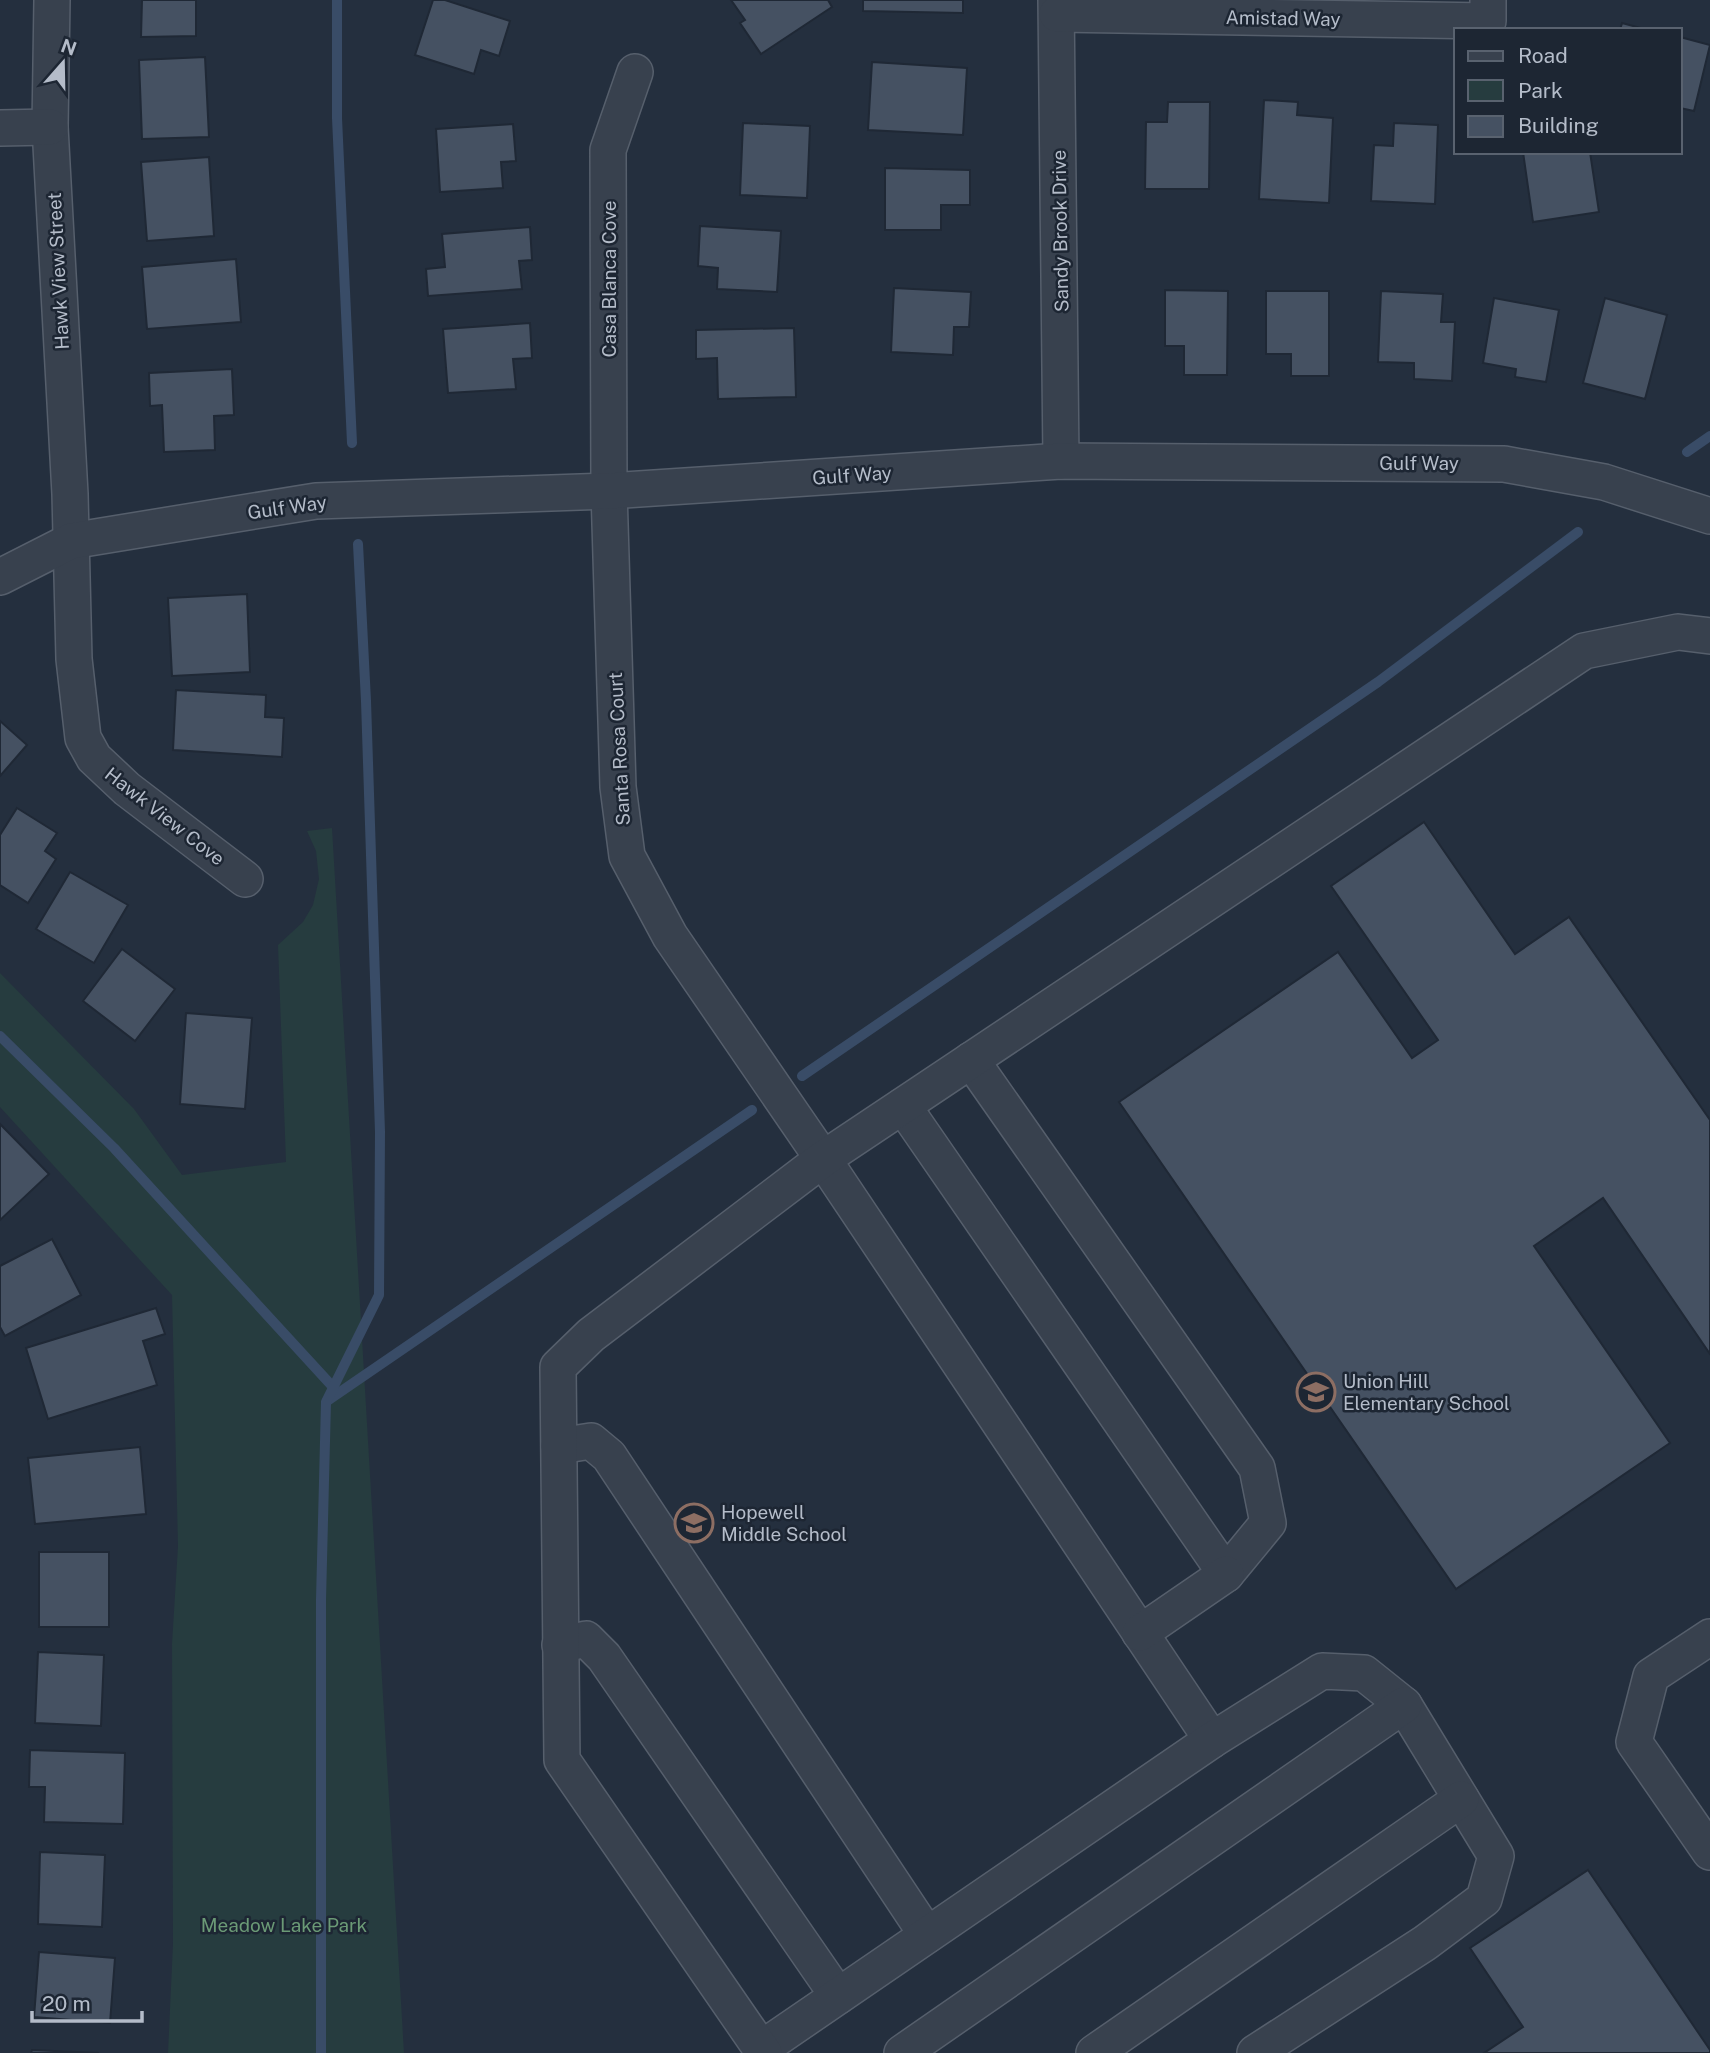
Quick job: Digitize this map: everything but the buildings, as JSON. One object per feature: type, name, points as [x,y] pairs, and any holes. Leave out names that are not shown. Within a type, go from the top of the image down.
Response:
[{"type":"street","name":"Hawk View Street","points":[[52,0],[50,127],[71,541]]},
{"type":"street","name":"Amistad Way","points":[[1057,7],[1488,21],[1489,0]]},
{"type":"street","name":"Sandy Brook Drive","points":[[1057,7],[1061,461]]},
{"type":"street","name":"Casa Blanca Cove","points":[[609,491],[608,150],[635,72]]},
{"type":"street","points":[[0,128],[50,127]]},
{"type":"street","name":"Gulf Way","points":[[0,577],[71,541],[316,501],[609,491],[1061,461],[1504,464],[1604,482],[1710,516]]},
{"type":"street","name":"Santa Rosa Court","points":[[609,491],[618,787],[627,856],[670,936],[823,1159],[1212,1740]]},
{"type":"street","name":"Hawk View Cove","points":[[71,541],[74,659],[83,738],[93,758],[127,789],[245,879]]},
{"type":"street","points":[[1255,2053],[1425,1943],[1484,1899],[1496,1856],[1404,1705],[1364,1673],[1322,1671],[1212,1740],[762,2051],[562,1760],[558,1367],[591,1335],[823,1159],[1584,651],[1678,632],[1710,636]]},
{"type":"street","points":[[971,1060],[1257,1468],[1268,1523],[1226,1574],[1140,1633]]},
{"type":"street","points":[[903,1106],[1226,1574]]},
{"type":"street","points":[[559,1446],[591,1441],[609,1456],[927,1935]]},
{"type":"street","points":[[561,1645],[586,1639],[604,1657],[838,1996]]},
{"type":"street","points":[[1705,1652],[1651,1676],[1634,1742],[1710,1852]]},
{"type":"street","points":[[902,2053],[1404,1705]]},
{"type":"street","points":[[1094,2053],[1461,1799]]},
{"type":"green space","name":"Meadow Lake Park","points":[[332,828],[404,2053],[168,2053],[173,1944],[172,1644],[178,1546],[172,1295],[0,1107],[0,973],[134,1109],[182,1175],[286,1162],[278,945],[303,922],[313,905],[319,879],[316,851],[307,831]]},
{"type":"waterway","points":[[337,0],[337,118],[352,443]]},
{"type":"waterway","points":[[1687,452],[1710,436]]},
{"type":"waterway","points":[[802,1076],[1378,682],[1578,532]]},
{"type":"waterway","points":[[321,2053],[321,1600],[326,1402],[379,1295],[380,1132],[366,701],[358,544]]},
{"type":"waterway","points":[[0,1036],[114,1148],[333,1387]]},
{"type":"waterway","points":[[327,1401],[752,1110]]},
{"type":"place","name":"Union Hill Elementary School","points":[[1316,1392]]},
{"type":"place","name":"Hopewell Middle School","points":[[694,1523]]}]
